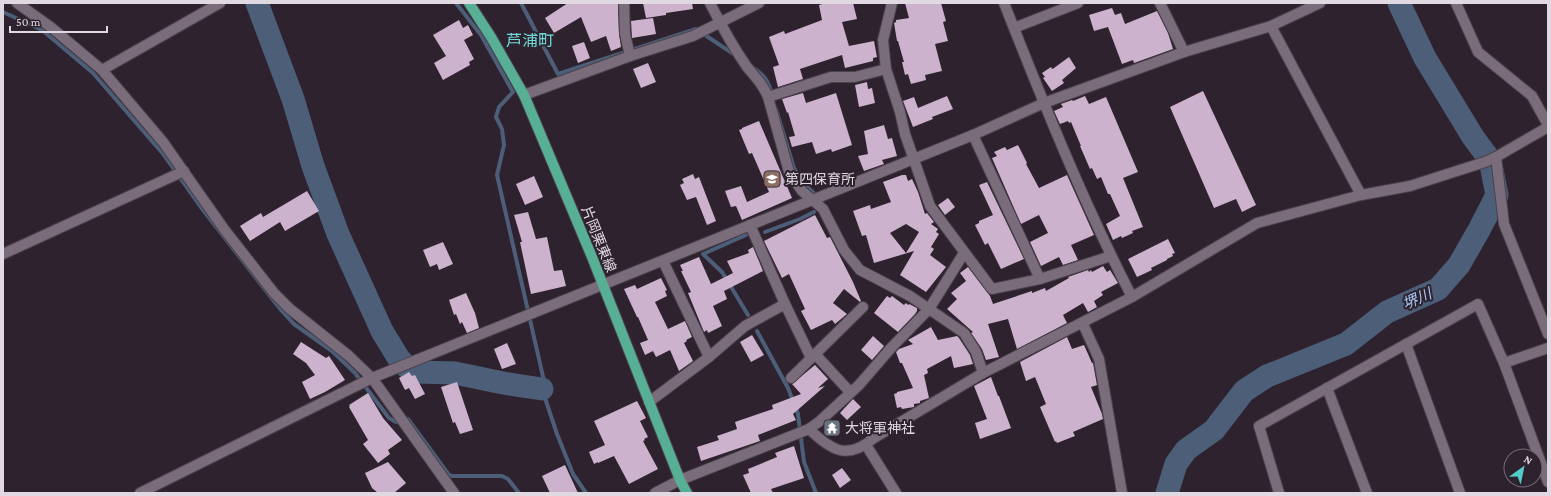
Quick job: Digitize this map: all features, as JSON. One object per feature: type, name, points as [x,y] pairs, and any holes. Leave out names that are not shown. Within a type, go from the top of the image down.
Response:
[{"type":"main road","name":"片岡栗東線","points":[[469,3],[491,37],[524,95],[592,257],[680,480],[687,493]]},
{"type":"street","points":[[17,3],[52,28],[102,70],[163,142],[224,229],[274,293],[290,309],[349,356],[372,378],[454,493]]},
{"type":"street","points":[[102,70],[220,3]]},
{"type":"street","points":[[624,3],[625,34],[630,55]]},
{"type":"street","points":[[710,3],[720,24],[748,67],[764,86],[769,97],[789,172],[802,191],[823,209],[844,250],[860,270],[910,296],[964,333],[976,352],[983,373]]},
{"type":"street","points":[[524,95],[630,55],[693,36],[720,24],[759,3]]},
{"type":"street","points":[[892,3],[883,40],[886,69],[900,112],[905,134],[930,206],[992,289],[1040,279],[1111,256]]},
{"type":"street","points":[[1004,3],[1044,103],[1111,256],[1132,297]]},
{"type":"street","points":[[1014,28],[1078,3]]},
{"type":"street","points":[[1160,3],[1184,52]]},
{"type":"street","points":[[140,493],[372,378],[603,286],[663,260],[973,135],[1044,103],[1184,52],[1271,26],[1320,3]]},
{"type":"street","points":[[809,429],[826,445],[840,451],[853,450],[866,445],[874,438],[983,373],[1083,324],[1132,297],[1257,223],[1361,195],[1410,186],[1485,162],[1548,126],[1532,96],[1478,52],[1456,3]]},
{"type":"street","points":[[1271,26],[1361,195]]},
{"type":"street","points":[[769,97],[831,76],[856,77],[886,69]]},
{"type":"street","points":[[973,135],[1040,279]]},
{"type":"street","points":[[1496,157],[1504,224],[1548,334]]},
{"type":"street","points":[[3,254],[184,171]]},
{"type":"street","points":[[750,225],[785,304],[813,356],[850,392]]},
{"type":"street","points":[[655,493],[680,480],[793,436],[809,429],[820,421],[859,385],[929,309],[964,253]]},
{"type":"street","points":[[663,260],[709,357]]},
{"type":"street","points":[[649,402],[709,357],[745,326],[785,304]]},
{"type":"street","points":[[1278,493],[1259,426],[1478,304],[1504,363],[1548,482]]},
{"type":"street","points":[[791,378],[863,307]]},
{"type":"street","points":[[1083,324],[1099,359],[1122,493]]},
{"type":"street","points":[[1406,344],[1460,493]]},
{"type":"street","points":[[1504,363],[1548,348]]},
{"type":"street","points":[[1326,388],[1367,493]]},
{"type":"street","points":[[866,445],[896,493]]},
{"type":"building","points":[[568,3],[618,3],[621,47],[611,51],[606,36],[591,42],[581,17],[554,33],[545,18]]},
{"type":"building","points":[[643,3],[692,3],[693,9],[646,18]]},
{"type":"building","points":[[826,3],[853,3],[857,19],[842,22],[849,46],[874,41],[877,57],[873,58],[873,61],[845,68],[842,55],[800,69],[803,79],[778,87],[773,67],[779,65],[769,37],[784,31],[785,34],[822,20],[819,5]]},
{"type":"building","points":[[905,3],[941,3],[946,21],[943,22],[948,41],[935,44],[942,71],[925,75],[926,80],[911,84],[908,74],[905,75],[902,62],[904,62],[897,41],[894,23],[896,20],[909,18]]},
{"type":"building","points":[[1112,8],[1115,15],[1121,13],[1125,24],[1157,11],[1168,33],[1173,49],[1134,63],[1133,60],[1122,64],[1108,27],[1094,31],[1089,15]]},
{"type":"building","points":[[653,18],[656,34],[632,38],[631,21]]},
{"type":"building","points":[[459,20],[463,28],[468,25],[473,35],[464,40],[474,59],[469,62],[470,65],[443,80],[434,63],[446,56],[433,35]]},
{"type":"building","points":[[584,42],[590,58],[578,63],[572,46]]},
{"type":"building","points":[[1069,57],[1076,68],[1062,80],[1064,83],[1052,91],[1043,78],[1045,77],[1042,73],[1051,67],[1052,69],[1054,68]]},
{"type":"building","points":[[648,63],[656,82],[641,88],[633,69]]},
{"type":"building","points":[[867,82],[868,89],[872,88],[875,103],[859,107],[855,85]]},
{"type":"building","points":[[1203,91],[1256,205],[1242,212],[1236,199],[1214,208],[1170,107]]},
{"type":"building","points":[[803,93],[806,103],[836,93],[852,145],[832,152],[831,149],[816,154],[812,142],[792,147],[789,137],[795,136],[788,112],[787,113],[782,99]]},
{"type":"building","points":[[947,96],[953,109],[932,117],[933,119],[913,127],[903,101],[914,97],[918,108]]},
{"type":"building","points":[[1085,96],[1089,104],[1106,97],[1138,172],[1123,178],[1143,227],[1132,231],[1133,233],[1122,238],[1121,236],[1113,240],[1106,224],[1120,216],[1101,177],[1097,179],[1092,168],[1090,169],[1071,122],[1069,123],[1068,121],[1060,124],[1054,111],[1063,107],[1061,104]]},
{"type":"building","points":[[759,121],[792,198],[742,220],[736,206],[731,207],[725,191],[741,186],[747,202],[769,192],[752,153],[749,154],[739,130]]},
{"type":"building","points":[[884,125],[888,139],[892,138],[897,156],[882,160],[884,164],[864,171],[858,156],[868,154],[864,131]]},
{"type":"building","points":[[1018,145],[1039,188],[1067,175],[1094,235],[1071,245],[1078,260],[1063,265],[1059,257],[1041,266],[1030,242],[1048,233],[1039,215],[1021,224],[992,158],[997,156],[994,152],[1005,147],[1007,150]]},
{"type":"building","points":[[693,174],[695,179],[699,177],[716,221],[707,225],[696,197],[687,200],[680,185],[684,183],[682,179]]},
{"type":"building","points":[[902,175],[906,175],[908,181],[912,179],[925,214],[927,213],[934,222],[931,224],[938,229],[936,232],[939,234],[931,247],[934,249],[930,255],[946,267],[926,292],[900,275],[914,251],[874,263],[866,235],[862,236],[853,211],[870,205],[871,209],[891,202],[883,182]],"holes":[[[906,224],[919,232],[906,253],[890,233]]]},
{"type":"building","points":[[534,176],[543,197],[525,205],[516,184]]},
{"type":"building","points":[[987,182],[1024,259],[1001,269],[988,243],[985,245],[975,225],[979,223],[979,221],[993,215],[979,185]]},
{"type":"building","points":[[307,191],[319,211],[285,231],[280,222],[250,241],[240,226],[261,213],[263,217]]},
{"type":"building","points":[[948,198],[955,207],[945,215],[938,205]]},
{"type":"building","points":[[528,212],[536,239],[547,237],[554,271],[562,270],[566,286],[531,294],[520,242],[522,242],[514,215]]},
{"type":"building","points":[[815,215],[827,238],[830,237],[861,301],[860,302],[844,289],[833,303],[847,314],[835,324],[832,320],[811,330],[801,311],[805,309],[789,274],[782,278],[764,241]]},
{"type":"building","points":[[1168,239],[1175,253],[1172,254],[1173,256],[1151,268],[1152,270],[1137,277],[1128,259]]},
{"type":"building","points":[[443,242],[453,264],[439,270],[437,264],[430,267],[423,250]]},
{"type":"building","points":[[753,247],[763,271],[724,291],[727,299],[713,306],[722,326],[708,333],[707,330],[704,332],[688,293],[691,292],[681,271],[683,271],[680,265],[699,257],[711,284],[733,273],[727,261],[749,253],[748,250]]},
{"type":"building","points":[[1103,266],[1107,272],[1110,270],[1118,283],[1101,292],[1103,295],[1094,301],[1097,307],[1088,312],[1083,303],[1063,315],[1067,323],[1017,349],[1008,319],[988,324],[999,357],[986,360],[982,349],[971,333],[973,332],[947,309],[957,299],[951,293],[966,281],[960,273],[968,267],[990,296],[993,304],[1032,291],[1032,293],[1045,288],[1046,291],[1069,278],[1068,277],[1088,270],[1089,272],[1091,270],[1092,272]]},
{"type":"building","points":[[661,278],[667,290],[665,291],[667,296],[655,302],[668,329],[685,321],[692,337],[684,343],[693,361],[679,371],[670,350],[656,357],[653,351],[645,355],[640,343],[648,340],[624,289],[635,285],[637,289]]},
{"type":"building","points":[[466,293],[475,313],[479,328],[467,333],[462,322],[460,324],[456,314],[454,315],[449,300]]},
{"type":"building","points":[[887,296],[890,298],[892,296],[904,305],[906,303],[917,308],[915,314],[898,332],[874,313]]},
{"type":"building","points":[[931,327],[938,340],[957,336],[970,355],[973,364],[954,368],[951,356],[927,369],[928,373],[924,375],[929,398],[920,401],[920,403],[914,404],[914,407],[902,409],[901,407],[897,408],[894,394],[913,388],[896,352],[899,349],[913,344],[908,340]]},
{"type":"building","points":[[752,335],[764,355],[751,362],[740,342]]},
{"type":"building","points":[[873,336],[884,346],[872,360],[861,350]]},
{"type":"building","points":[[1067,337],[1072,349],[1084,345],[1093,363],[1097,385],[1091,387],[1103,419],[1073,432],[1075,436],[1057,443],[1056,441],[1055,442],[1040,407],[1046,404],[1035,377],[1026,381],[1020,362]]},
{"type":"building","points":[[301,342],[326,358],[329,356],[345,380],[310,399],[302,382],[315,375],[306,363],[293,354]]},
{"type":"building","points":[[507,343],[516,364],[502,369],[494,349]]},
{"type":"building","points":[[815,365],[828,379],[818,388],[825,386],[793,414],[796,420],[758,435],[760,441],[701,461],[697,447],[719,440],[717,436],[737,429],[735,422],[773,409],[772,405],[801,394],[792,384]]},
{"type":"building","points":[[409,372],[412,376],[415,375],[425,394],[415,399],[409,388],[405,390],[399,378]]},
{"type":"building","points":[[991,377],[1011,428],[980,439],[975,423],[987,419],[974,386]]},
{"type":"building","points":[[457,382],[473,430],[460,434],[455,422],[453,423],[441,387]]},
{"type":"building","points":[[368,393],[383,418],[402,440],[388,450],[390,454],[378,463],[363,444],[368,440],[349,407],[349,405]]},
{"type":"building","points":[[853,399],[861,407],[847,420],[840,413]]},
{"type":"building","points":[[637,401],[646,418],[640,421],[648,437],[643,441],[658,469],[629,484],[614,456],[594,464],[589,452],[605,445],[594,421]]},
{"type":"building","points":[[794,446],[804,478],[771,489],[773,493],[751,493],[743,475],[749,473],[748,469],[777,457],[775,453]]},
{"type":"building","points":[[388,462],[406,483],[394,493],[378,493],[372,488],[365,473]]},
{"type":"building","points":[[565,465],[578,493],[550,493],[542,476]]},
{"type":"building","points":[[842,468],[851,480],[840,488],[832,475]]},
{"type":"waterway","points":[[257,3],[293,99],[313,166],[338,234],[382,331],[399,359],[407,367],[416,372],[455,373],[542,389]]},
{"type":"waterway","points":[[456,3],[481,35],[513,92],[499,107],[496,117],[502,129],[504,145],[497,175],[544,381],[542,389],[557,434],[573,474],[586,493]]},
{"type":"waterway","points":[[521,3],[558,74],[696,29],[735,55]]},
{"type":"waterway","name":"堺川","points":[[1167,493],[1176,464],[1186,450],[1214,430],[1244,391],[1267,376],[1346,344],[1387,312],[1438,289],[1459,265],[1497,195],[1490,160],[1473,137],[1425,58],[1399,3]]},
{"type":"waterway","points":[[3,12],[42,30],[93,73],[164,155],[203,210],[281,310],[294,324],[332,351],[355,373],[389,418],[396,422],[408,419],[449,475],[502,476],[508,479],[519,493]]},
{"type":"waterway","points":[[752,67],[765,78],[772,94]]},
{"type":"waterway","points":[[776,109],[794,168],[801,181],[819,198]]},
{"type":"waterway","points":[[765,232],[814,212]]},
{"type":"waterway","points":[[746,235],[703,254],[722,272],[748,315]]},
{"type":"waterway","points":[[757,331],[788,388],[798,414],[804,462],[816,493]]},
{"type":"place","name":"第四保育所","points":[[772,179]]},
{"type":"place","name":"大将軍神社","points":[[832,428]]},
{"type":"district","name":"芦浦町","points":[[530,40]]}]
